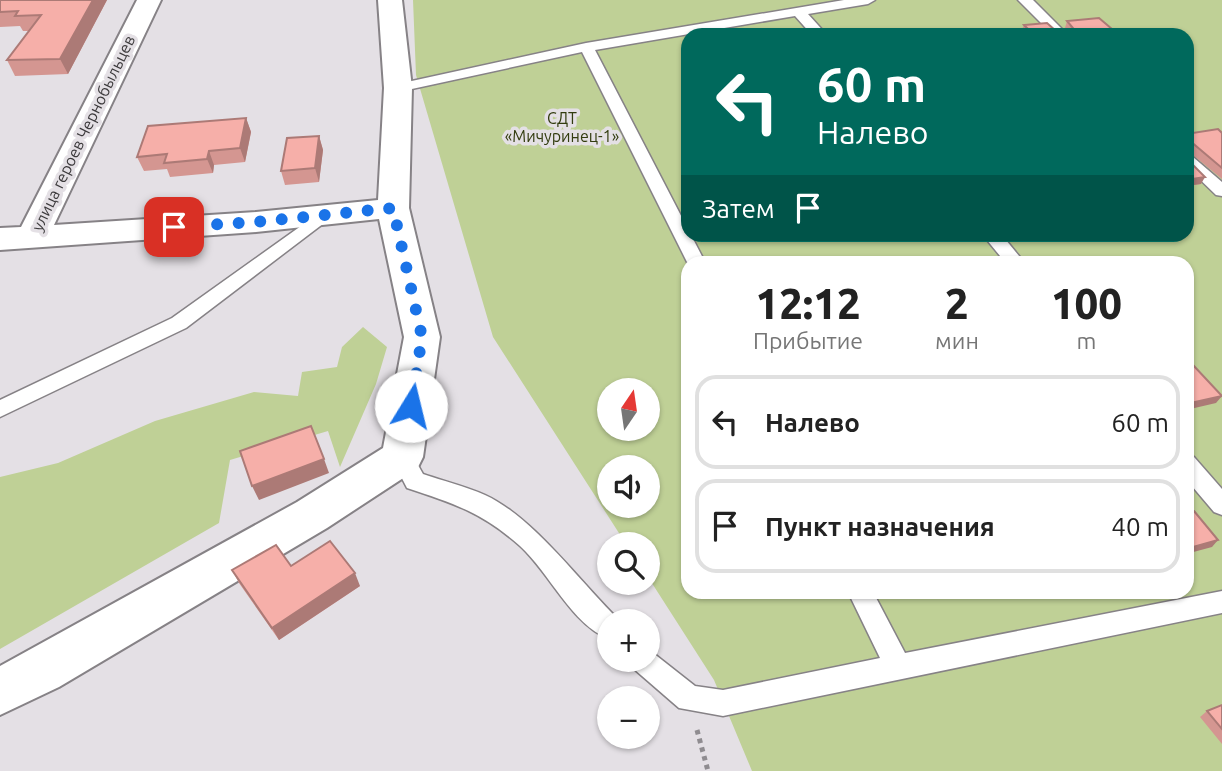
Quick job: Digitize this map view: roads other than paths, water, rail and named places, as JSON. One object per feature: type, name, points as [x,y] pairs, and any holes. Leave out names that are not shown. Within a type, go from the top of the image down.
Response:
[{"type":"street","name":"улица героев Чернобыльцев","points":[[0,239],[32,237],[149,0]]},
{"type":"street","points":[[0,691],[42,671],[312,514],[402,457],[422,337],[393,208],[398,88],[390,0]]},
{"type":"street","points":[[32,237],[322,216],[393,208]]},
{"type":"lane","points":[[702,28],[868,0]]},
{"type":"lane","points":[[1025,0],[1054,28]]},
{"type":"lane","points":[[799,12],[814,28]]},
{"type":"lane","points":[[398,88],[586,47],[681,31]]},
{"type":"lane","points":[[586,47],[681,233]]},
{"type":"lane","points":[[1194,164],[1222,191]]},
{"type":"lane","points":[[0,409],[179,323],[322,216]]},
{"type":"lane","points":[[998,242],[1010,256]]},
{"type":"lane","points":[[402,457],[415,481],[478,502],[530,540],[573,592],[597,615]]},
{"type":"lane","points":[[1194,472],[1222,505]]},
{"type":"lane","points":[[864,599],[899,668]]},
{"type":"lane","points":[[657,672],[689,699],[723,703],[1222,602]]},
{"type":"park label","name":"СДТ «Мичуринец-1»","points":[[562,127]]}]
